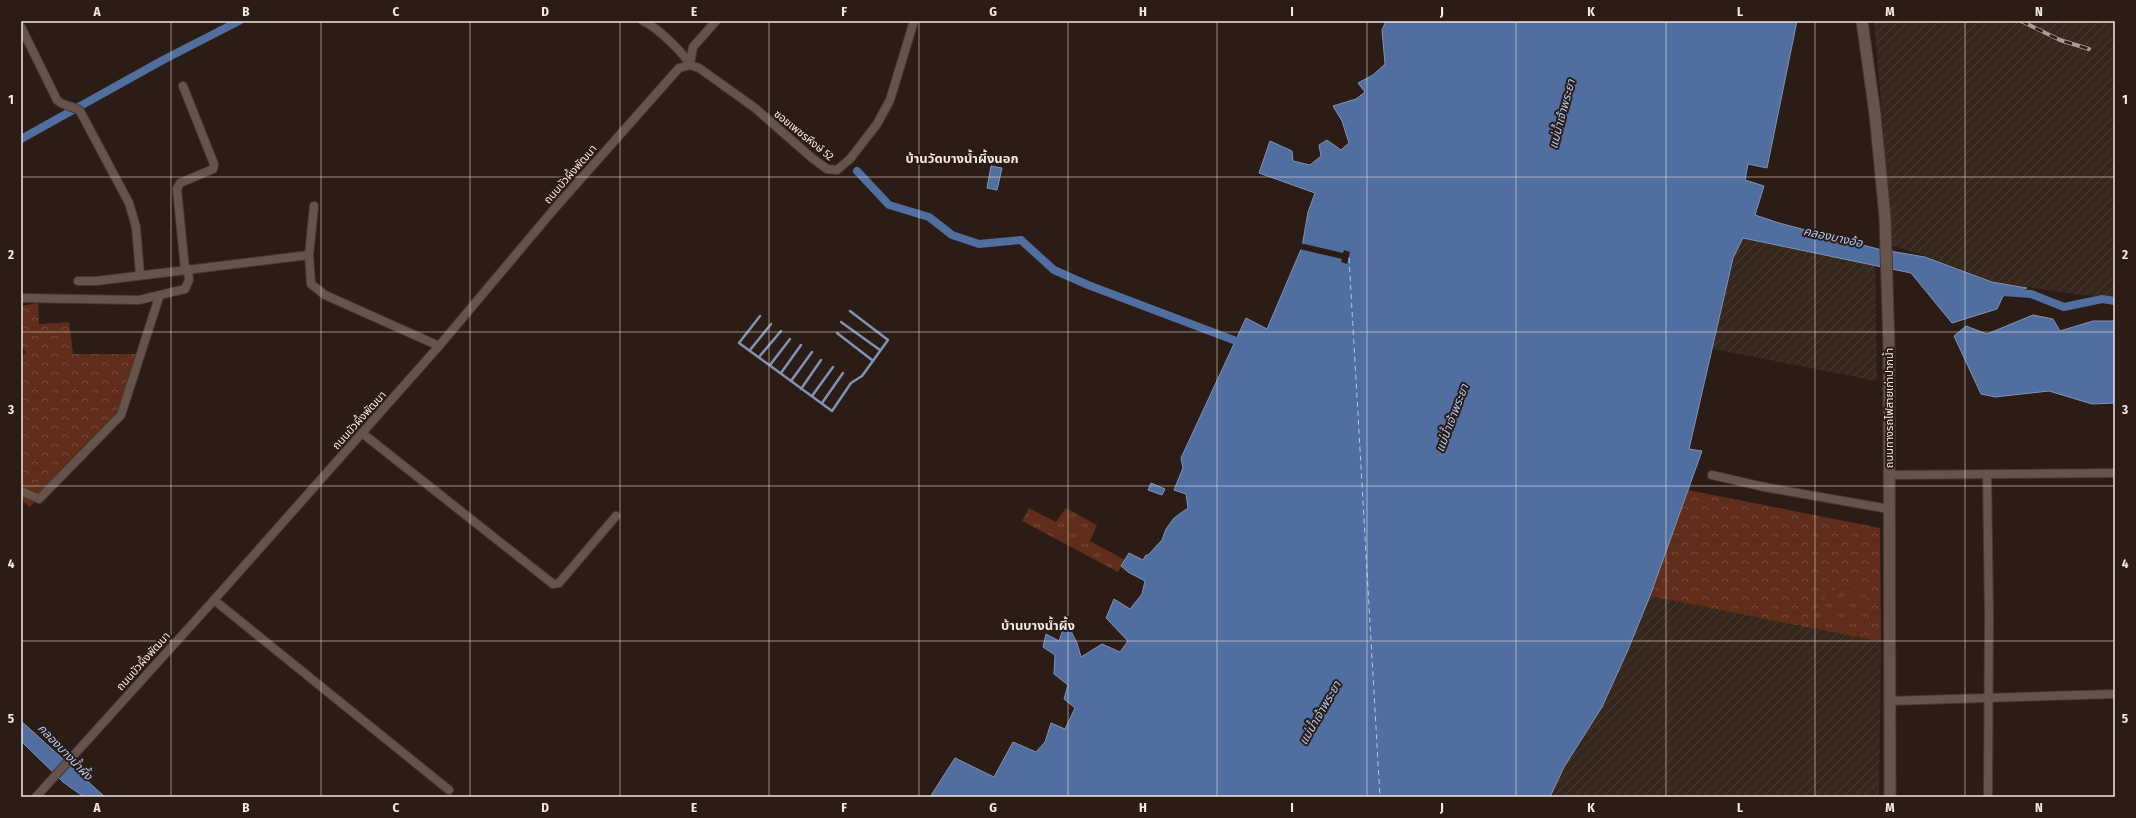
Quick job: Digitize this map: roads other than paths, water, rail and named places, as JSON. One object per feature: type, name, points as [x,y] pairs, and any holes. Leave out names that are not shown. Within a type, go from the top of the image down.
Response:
[{"type":"main road","name":"ถนนทางรถไฟสายเก่าปากน้ำ","points":[[1862,21],[1875,114],[1885,217],[1889,348],[1890,797]]},
{"type":"street","points":[[643,21],[650,24],[682,54],[687,59],[689,65]]},
{"type":"street","points":[[689,65],[693,47],[716,21]]},
{"type":"street","name":"ซอยเพชรหึงษ์ 52","points":[[689,65],[699,68],[755,108],[827,169],[837,170],[850,159],[878,124],[890,100],[914,21]]},
{"type":"street","points":[[21,27],[57,100],[62,105],[76,107],[80,111],[129,203],[136,227],[140,275]]},
{"type":"street","name":"ถนนบัวผึ้งพัฒนา","points":[[36,797],[214,600],[439,346],[555,208],[679,68],[689,65]]},
{"type":"street","points":[[21,298],[139,300],[159,297],[185,289],[189,280],[186,269],[177,189],[180,183],[213,169],[214,164],[195,121],[183,86]]},
{"type":"street","points":[[314,206],[309,255],[309,281],[313,286],[325,295],[439,346]]},
{"type":"street","points":[[78,281],[96,281],[309,255]]},
{"type":"street","points":[[21,491],[39,499],[122,415],[159,297]]},
{"type":"street","points":[[362,433],[553,584],[559,584],[616,516]]},
{"type":"street","points":[[1889,475],[2115,473]]},
{"type":"street","points":[[1987,474],[1989,615],[1988,797]]},
{"type":"street","points":[[1712,475],[1764,487],[1889,509]]},
{"type":"street","points":[[214,600],[449,790]]},
{"type":"street","points":[[1889,701],[2115,694]]},
{"type":"water","name":"แม่น้ำเจ้าพระยา","points":[[1386,21],[1797,21],[1767,168],[1748,164],[1745,180],[1764,186],[1755,215],[1779,223],[1878,249],[1925,257],[1992,282],[2027,288],[2003,296],[1997,309],[1952,323],[1911,273],[1743,238],[1733,258],[1689,449],[1702,451],[1650,596],[1627,652],[1602,707],[1564,767],[1550,797],[930,797],[955,758],[994,777],[1013,742],[1036,752],[1045,742],[1051,723],[1065,729],[1075,708],[1064,699],[1068,685],[1054,674],[1055,655],[1043,647],[1046,634],[1059,641],[1066,621],[1077,643],[1081,657],[1102,644],[1120,652],[1128,641],[1106,618],[1114,599],[1130,609],[1142,594],[1145,581],[1128,572],[1121,566],[1129,553],[1143,560],[1146,555],[1148,555],[1162,540],[1166,529],[1174,518],[1188,508],[1186,494],[1174,490],[1183,468],[1181,458],[1246,318],[1267,329],[1302,247],[1308,212],[1315,193],[1259,173],[1270,141],[1292,151],[1293,161],[1310,165],[1321,156],[1319,145],[1327,140],[1341,150],[1349,143],[1342,121],[1333,106],[1356,99],[1365,92],[1358,83],[1373,75],[1385,64],[1382,30]]},
{"type":"water","points":[[991,166],[1002,168],[997,190],[987,188]]},
{"type":"water","points":[[2033,315],[2053,319],[2060,331],[2093,321],[2115,321],[2115,403],[2092,404],[2049,391],[1995,397],[1981,394],[1954,336],[1966,326],[1987,334]]},
{"type":"water","points":[[1151,483],[1165,489],[1162,495],[1148,490]]},
{"type":"water","points":[[21,721],[105,797],[84,797],[63,782],[21,741]]},
{"type":"waterway","points":[[21,139],[163,60],[239,21]]},
{"type":"waterway","points":[[857,171],[889,205],[929,217],[952,235],[979,244],[1021,240],[1054,270],[1088,285],[1244,344]]},
{"type":"waterway","name":"คลองบางอ้อ","points":[[2003,292],[2031,294],[2064,307],[2102,299],[2115,301]]},
{"type":"waterway","points":[[760,316],[739,343],[832,411],[851,383],[862,376],[888,340],[850,311]]},
{"type":"waterway","points":[[841,322],[880,350]]},
{"type":"waterway","points":[[750,350],[771,324]]},
{"type":"waterway","points":[[759,357],[781,331]]},
{"type":"waterway","points":[[837,333],[872,360]]},
{"type":"waterway","points":[[770,365],[790,339]]},
{"type":"waterway","points":[[781,373],[801,345]]},
{"type":"waterway","points":[[791,381],[812,352]]},
{"type":"waterway","points":[[801,389],[821,360]]},
{"type":"waterway","points":[[812,396],[833,367]]},
{"type":"waterway","points":[[822,403],[843,373]]},
{"type":"railway","points":[[2021,21],[2060,40],[2089,49]]},
{"type":"district","name":"บ้านวัดบางน้ำผึ้งนอก","points":[[962,158]]},
{"type":"district","name":"บ้านบางน้ำผึ้ง","points":[[1038,625]]},
{"type":"water label","name":"คลองบางน้ำผึ้ง","points":[[65,752]]}]
